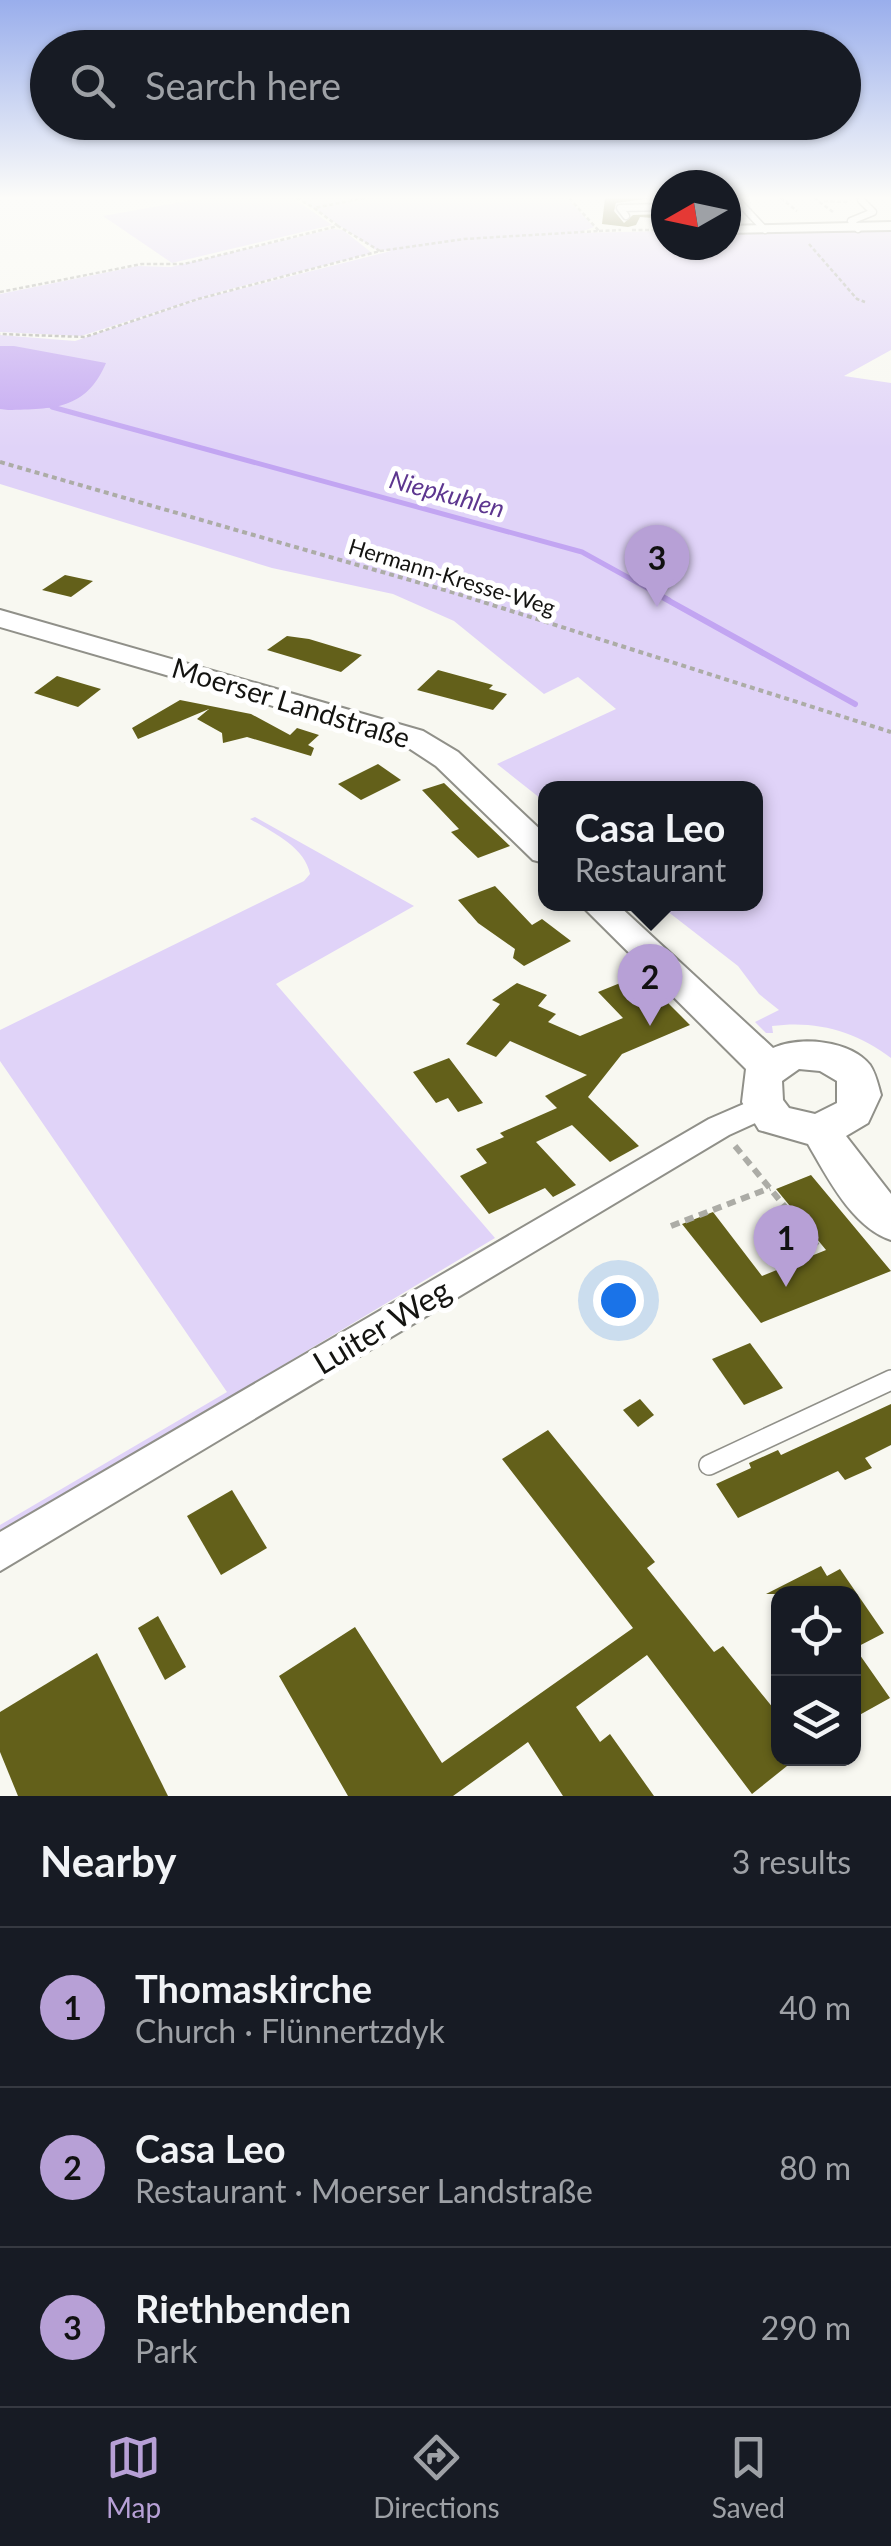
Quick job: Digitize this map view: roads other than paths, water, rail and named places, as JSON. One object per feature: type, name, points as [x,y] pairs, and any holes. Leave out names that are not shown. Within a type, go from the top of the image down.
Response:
[{"type":"main road","name":"Moerser Landstraße","points":[[0,618],[412,737],[447,760],[538,846]]},
{"type":"main road","points":[[604,911],[768,1086],[790,1124],[821,1132],[879,1113],[858,1076],[834,1060],[790,1056],[768,1086]]},
{"type":"main road","points":[[821,1132],[844,1170],[891,1223]]},
{"type":"street","name":"Luiter Weg","points":[[0,1553],[720,1127],[768,1086]]},
{"type":"lane","points":[[709,1465],[891,1380]]},
{"type":"waterway","name":"Niepkuhlen","points":[[52,407],[582,552],[669,600]]},
{"type":"waterway","name":"Niepkuhlen","points":[[664,598],[855,704]]},
{"type":"place","name":"Riethbenden","points":[[657,607]]},
{"type":"place","name":"Casa Leo","points":[[650,1026]]},
{"type":"place","name":"Thomaskirche","points":[[786,1287]]}]
